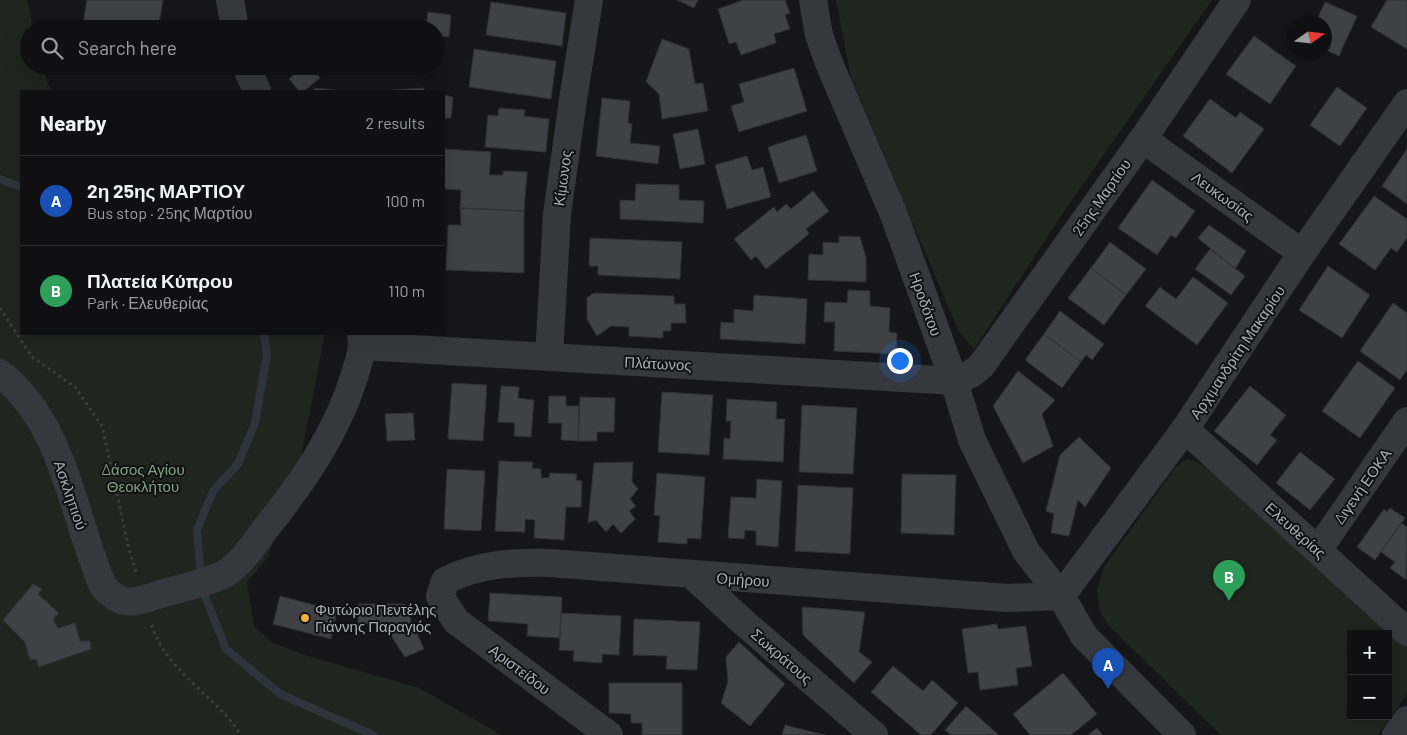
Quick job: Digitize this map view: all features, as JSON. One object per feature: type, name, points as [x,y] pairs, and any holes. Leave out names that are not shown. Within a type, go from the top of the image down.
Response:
[{"type":"street","points":[[230,0],[233,20]]},
{"type":"street","name":"Κίμωνος","points":[[549,357],[557,214],[589,0]]},
{"type":"street","name":"Ηροδότου","points":[[813,0],[818,34],[894,215],[954,381],[972,440],[1026,551],[1061,596]]},
{"type":"street","name":"25ης Μαρτίου","points":[[954,381],[971,374],[981,366],[1143,139],[1236,0]]},
{"type":"street","points":[[250,75],[256,90]]},
{"type":"street","name":"Αρχιμανδρίτη Μακαρίου","points":[[1061,596],[1185,429],[1302,253],[1407,103]]},
{"type":"street","name":"Λευκωσίας","points":[[1143,139],[1302,253]]},
{"type":"street","name":"Πλάτωνος","points":[[362,340],[549,357],[954,381]]},
{"type":"street","name":"Ασκληπιού","points":[[0,373],[38,414],[63,467],[103,586],[111,596],[121,601],[129,602],[145,599],[220,576],[237,564],[287,503],[333,430],[348,397],[362,340]]},
{"type":"street","name":"Διγενή ΕΟΚΑ","points":[[1318,550],[1407,422]]},
{"type":"street","name":"Ελευθερίας","points":[[1185,429],[1407,632]]},
{"type":"street","name":"Ομήρου","points":[[440,596],[444,581],[457,574],[516,562],[1006,598],[1061,596]]},
{"type":"street","name":"Σωκράτους","points":[[692,575],[874,735]]},
{"type":"street","name":"Αριστείδου","points":[[440,596],[456,621],[609,735]]},
{"type":"street","points":[[1061,596],[1084,636],[1182,735]]},
{"type":"street","points":[[1396,735],[1407,720]]},
{"type":"path","points":[[0,308],[32,357],[75,387],[102,426],[129,549],[155,638],[185,676],[233,723],[241,735]]},
{"type":"green space","name":"Δάσος Αγίου Θεοκλήτου","points":[[0,0],[27,0],[32,20],[20,20],[20,75],[46,75],[49,87],[53,90],[20,90],[20,335],[325,335],[299,467],[268,557],[247,582],[254,626],[273,643],[308,656],[419,688],[502,735],[0,735]]},
{"type":"green space","points":[[836,0],[1212,0],[1065,210],[974,349],[959,332],[851,77]]},
{"type":"green space","points":[[1187,459],[1196,461],[1215,474],[1391,630],[1347,630],[1347,720],[1389,720],[1378,735],[1221,735],[1110,627],[1100,612],[1097,590],[1104,567],[1175,468]]},
{"type":"green space","points":[[1392,631],[1407,644],[1407,694],[1392,715]]},
{"type":"building","points":[[87,0],[163,0],[160,20],[84,20]]},
{"type":"building","points":[[677,0],[698,0],[694,8]]},
{"type":"building","points":[[743,0],[785,0],[790,13],[785,15],[790,29],[774,34],[776,43],[741,55],[736,42],[729,44],[718,9]]},
{"type":"building","points":[[1387,0],[1407,0],[1407,49],[1371,27]]},
{"type":"building","points":[[491,2],[566,13],[562,46],[486,35]]},
{"type":"building","points":[[1325,2],[1357,16],[1339,56],[1332,53],[1332,15],[1319,15]]},
{"type":"building","points":[[428,12],[451,15],[449,37],[445,37],[445,20],[427,20]]},
{"type":"building","points":[[1254,36],[1296,66],[1270,104],[1226,74]]},
{"type":"building","points":[[662,39],[689,49],[695,84],[703,83],[708,111],[662,119],[659,94],[646,82]]},
{"type":"building","points":[[474,49],[556,61],[551,99],[469,87]]},
{"type":"building","points":[[794,68],[807,111],[739,132],[731,106],[744,102],[739,84]]},
{"type":"building","points":[[293,75],[318,75],[320,78],[305,90],[298,90],[289,79]]},
{"type":"building","points":[[1337,87],[1367,108],[1340,146],[1310,125]]},
{"type":"building","points":[[315,88],[336,90],[314,90]]},
{"type":"building","points":[[424,88],[424,90],[391,90]]},
{"type":"building","points":[[445,95],[453,97],[451,118],[445,118]]},
{"type":"building","points":[[602,98],[630,101],[628,123],[632,124],[630,143],[660,146],[658,164],[596,156]]},
{"type":"building","points":[[1210,99],[1236,118],[1240,112],[1264,129],[1232,173],[1183,136]]},
{"type":"building","points":[[499,108],[525,110],[524,116],[549,119],[546,152],[485,147],[488,115],[498,116]]},
{"type":"building","points":[[698,129],[705,164],[680,169],[673,134]]},
{"type":"building","points":[[806,135],[817,171],[779,183],[768,147]]},
{"type":"building","points":[[445,149],[491,152],[489,175],[503,175],[503,171],[527,172],[524,211],[460,208],[461,190],[445,189]]},
{"type":"building","points":[[1407,149],[1407,204],[1382,186]]},
{"type":"building","points":[[747,156],[752,170],[763,167],[771,197],[727,209],[715,165]]},
{"type":"building","points":[[1152,180],[1195,211],[1176,238],[1171,235],[1157,255],[1118,228]]},
{"type":"building","points":[[636,184],[679,185],[679,200],[704,201],[703,223],[620,219],[620,200],[635,201]]},
{"type":"building","points":[[813,191],[829,211],[806,229],[809,234],[766,269],[756,256],[751,260],[734,239],[774,207],[777,212],[786,204],[791,209]]},
{"type":"building","points":[[1374,196],[1407,219],[1407,238],[1397,252],[1391,248],[1375,270],[1339,244]]},
{"type":"building","points":[[460,208],[524,211],[524,273],[446,270],[448,225],[461,225]]},
{"type":"building","points":[[1209,225],[1246,251],[1235,269],[1198,238]]},
{"type":"building","points":[[839,236],[860,237],[866,257],[866,282],[808,280],[809,254],[823,255],[823,242],[839,243]]},
{"type":"building","points":[[590,238],[682,242],[680,279],[598,275],[598,266],[589,266]]},
{"type":"building","points":[[1110,242],[1146,269],[1126,295],[1091,268]]},
{"type":"building","points":[[1210,249],[1245,276],[1231,295],[1195,269]]},
{"type":"building","points":[[1328,266],[1370,295],[1342,338],[1299,310]]},
{"type":"building","points":[[1091,268],[1126,295],[1104,325],[1068,298]]},
{"type":"building","points":[[1193,277],[1228,303],[1197,345],[1145,306],[1160,287],[1176,299]]},
{"type":"building","points":[[848,290],[870,291],[870,306],[890,308],[889,332],[897,333],[896,354],[834,351],[835,322],[824,322],[825,302],[847,303]]},
{"type":"building","points":[[594,293],[674,296],[674,304],[685,304],[686,323],[671,323],[671,331],[663,331],[663,338],[629,336],[629,327],[611,326],[597,336],[587,319],[587,298]]},
{"type":"building","points":[[754,295],[807,299],[805,344],[720,339],[721,322],[734,323],[734,309],[753,311]]},
{"type":"building","points":[[1393,303],[1407,313],[1407,370],[1400,380],[1360,351]]},
{"type":"building","points":[[1060,311],[1104,344],[1092,360],[1086,355],[1081,362],[1044,334]]},
{"type":"building","points":[[1044,334],[1081,362],[1062,388],[1025,360]]},
{"type":"building","points":[[1358,361],[1395,388],[1360,438],[1322,411]]},
{"type":"building","points":[[1018,371],[1055,400],[1042,414],[1053,446],[1023,463],[993,406]]},
{"type":"building","points":[[452,383],[487,385],[483,441],[448,439]]},
{"type":"building","points":[[501,386],[519,387],[518,398],[534,400],[531,437],[514,436],[515,423],[498,422]]},
{"type":"building","points":[[1250,386],[1286,415],[1270,435],[1277,440],[1257,465],[1214,431]]},
{"type":"building","points":[[662,392],[713,395],[709,455],[658,452]]},
{"type":"building","points":[[549,396],[566,396],[566,406],[579,406],[578,441],[561,440],[562,423],[548,423]]},
{"type":"building","points":[[580,397],[615,398],[614,432],[597,432],[597,441],[578,441]]},
{"type":"building","points":[[727,399],[777,402],[776,419],[785,419],[783,462],[723,459],[724,438],[730,439],[731,421],[726,421]]},
{"type":"building","points":[[802,405],[857,408],[853,474],[799,472]]},
{"type":"building","points":[[413,413],[415,440],[387,441],[385,414]]},
{"type":"building","points":[[1079,437],[1111,468],[1085,507],[1078,500],[1069,536],[1051,533],[1054,514],[1046,511],[1060,455]]},
{"type":"building","points":[[1300,452],[1335,479],[1310,510],[1276,483]]},
{"type":"building","points":[[499,461],[533,462],[532,468],[541,469],[541,478],[549,478],[550,473],[577,474],[576,480],[582,481],[581,507],[566,507],[564,540],[534,538],[535,520],[525,519],[525,532],[495,531]]},
{"type":"building","points":[[633,462],[632,482],[638,489],[630,499],[636,506],[629,511],[635,519],[621,533],[613,524],[606,532],[596,520],[588,523],[594,463]]},
{"type":"building","points":[[447,469],[485,471],[481,531],[444,529]]},
{"type":"building","points":[[657,473],[705,477],[701,539],[687,538],[687,544],[658,542],[660,516],[654,515]]},
{"type":"building","points":[[902,474],[956,475],[954,535],[901,533]]},
{"type":"building","points":[[757,479],[782,481],[778,547],[756,545],[756,531],[745,530],[744,539],[728,538],[731,497],[756,498]]},
{"type":"building","points":[[798,485],[853,488],[850,554],[795,551]]},
{"type":"building","points":[[1390,508],[1405,518],[1375,560],[1357,547],[1384,509],[1387,512]]},
{"type":"building","points":[[1401,523],[1407,527],[1406,580],[1390,568],[1395,562],[1381,552]]},
{"type":"building","points":[[33,584],[42,589],[38,594],[59,613],[53,619],[58,628],[75,623],[80,641],[90,641],[91,649],[39,667],[36,659],[30,660],[25,642],[3,620]]},
{"type":"building","points":[[490,593],[562,597],[560,638],[527,636],[528,624],[488,621]]},
{"type":"building","name":"Φυτώριο Πεντέλης Γιάννης Παραγιός","points":[[280,596],[337,611],[331,639],[273,624]]},
{"type":"building","points":[[358,604],[405,604],[413,626],[358,624]]},
{"type":"building","points":[[802,607],[865,612],[859,652],[872,662],[854,683],[803,635]]},
{"type":"building","points":[[561,613],[621,616],[619,655],[602,654],[602,663],[573,661],[574,651],[559,650]]},
{"type":"building","points":[[634,619],[700,622],[697,670],[666,669],[667,656],[633,655]]},
{"type":"building","points":[[997,624],[998,629],[1026,626],[1032,666],[1016,668],[1018,685],[980,690],[978,672],[968,673],[962,629]]},
{"type":"building","points":[[415,629],[424,649],[405,657],[389,633]]},
{"type":"building","points":[[739,642],[785,684],[750,726],[721,703],[728,682],[726,657]]},
{"type":"building","points":[[893,666],[923,691],[932,680],[958,703],[931,735],[921,735],[871,692]]},
{"type":"building","points":[[1063,673],[1097,714],[1071,735],[1030,735],[1013,714]]},
{"type":"building","points":[[609,683],[682,683],[682,735],[642,735],[642,723],[631,723],[631,714],[609,713]]},
{"type":"building","points":[[966,706],[999,735],[951,735],[945,730]]},
{"type":"building","points":[[785,725],[825,735],[782,735]]},
{"type":"building","points":[[1097,728],[1103,735],[1088,735]]},
{"type":"waterway","points":[[0,179],[20,187]]},
{"type":"waterway","points":[[264,335],[267,354],[255,423],[238,464],[213,491],[197,530],[202,588],[226,649],[280,694],[373,735]]},
{"type":"place","name":"Πλατεία Κύπρου","points":[[1229,601]]},
{"type":"place","name":"Φυτώριο Πεντέλης Γιάννης Παραγιός","points":[[305,618]]},
{"type":"place","name":"2η 25ης ΜΑΡΤΙΟΥ","points":[[1108,689]]}]
